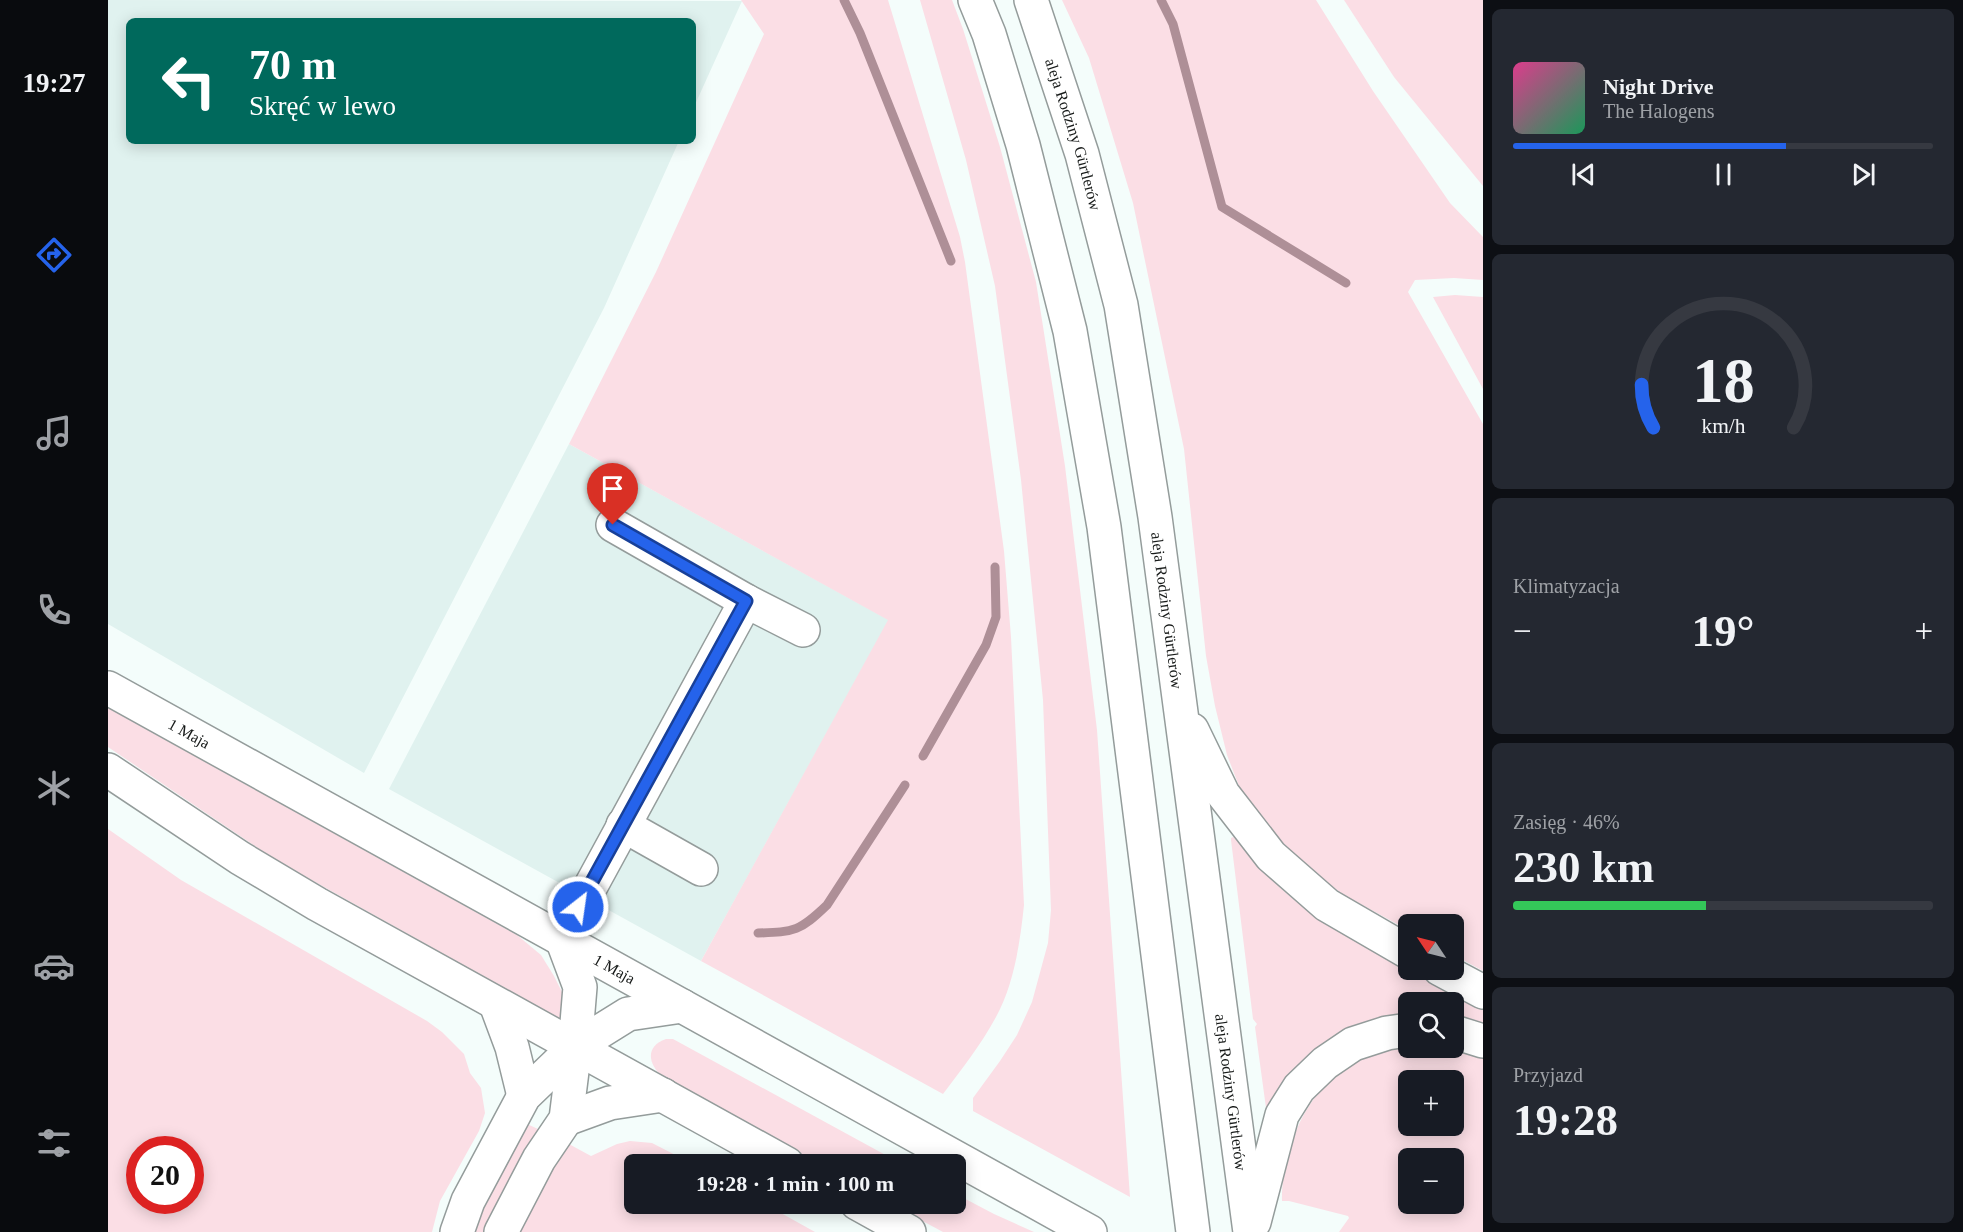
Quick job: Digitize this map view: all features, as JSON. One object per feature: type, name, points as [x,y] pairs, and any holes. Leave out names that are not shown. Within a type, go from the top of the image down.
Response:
[{"type":"main road","points":[[975,0],[989,34],[1023,145],[1070,331],[1104,527],[1191,1217]]},
{"type":"main road","name":"aleja Rodziny Gürtlerów","points":[[1031,0],[1082,154],[1121,305],[1155,517],[1251,1232]]},
{"type":"main road","points":[[613,525],[746,601],[803,630]]},
{"type":"main road","points":[[501,1232],[539,1159],[566,1119],[580,987],[561,939],[746,601]]},
{"type":"main road","name":"1 Maja","points":[[108,688],[1090,1232]]},
{"type":"main road","points":[[1180,704],[1223,794],[1271,856],[1327,905],[1398,946]]},
{"type":"main road","points":[[108,770],[240,858],[496,1004],[769,1154]]},
{"type":"main road","points":[[623,825],[701,868]]},
{"type":"main road","points":[[1461,980],[1483,992]]},
{"type":"main road","points":[[496,1004],[512,1047],[524,1096]]},
{"type":"main road","points":[[457,1232],[468,1201],[524,1096],[574,1047],[628,1014],[682,1006]]},
{"type":"main road","points":[[1251,1232],[1282,1115],[1299,1088],[1325,1063],[1353,1044],[1398,1032]]},
{"type":"main road","points":[[1464,1035],[1483,1041]]},
{"type":"main road","points":[[566,1119],[610,1103],[663,1095]]},
{"type":"main road","points":[[877,1214],[909,1232]]},
{"type":"shaded area","points":[[108,0],[742,1],[696,102],[696,18],[126,18],[126,144],[678,144],[604,308],[364,773],[108,624]]},
{"type":"shaded area","points":[[741,0],[888,0],[960,237],[965,262],[1004,551],[1011,637],[1024,905],[1015,963],[1002,1004],[971,1057],[943,1094],[701,961],[888,620],[569,444],[656,272],[764,34]]},
{"type":"shaded area","points":[[920,0],[952,0],[1000,147],[1036,282],[1065,466],[1097,730],[1130,1197],[973,1111],[973,1098],[1017,1035],[1032,1002],[1048,943],[1051,910],[1043,700],[1021,480],[995,286],[966,160]]},
{"type":"shaded area","points":[[1062,0],[1316,0],[1373,91],[1450,203],[1483,237],[1483,280],[1454,278],[1415,280],[1408,292],[1483,424],[1483,971],[1464,961],[1464,914],[1398,914],[1398,925],[1342,894],[1284,848],[1253,809],[1239,786],[1227,755],[1206,656],[1184,449],[1133,203],[1089,58]]},
{"type":"shaded area","points":[[1344,0],[1483,0],[1483,186],[1394,77]]},
{"type":"shaded area","points":[[1455,295],[1483,297],[1483,389],[1433,297]]},
{"type":"shaded area","points":[[569,444],[889,620],[701,961],[389,789]]},
{"type":"shaded area","points":[[108,708],[517,935],[541,955],[554,976],[565,998],[565,1022],[274,859],[108,747]]},
{"type":"shaded area","points":[[108,829],[181,880],[427,1021],[464,1054],[470,1073],[481,1088],[485,1113],[479,1131],[440,1201],[432,1232],[108,1232]]},
{"type":"shaded area","points":[[1236,836],[1269,876],[1314,915],[1398,965],[1398,980],[1427,980],[1450,992],[1398,992],[1398,1021],[1266,1108],[1255,1027],[1257,1024],[1253,1019],[1231,838]]},
{"type":"shaded area","points":[[1464,999],[1483,1009],[1483,1025],[1464,1020]]},
{"type":"shaded area","points":[[673,1039],[884,1154],[801,1154],[662,1076],[654,1066],[651,1056],[659,1042]]},
{"type":"shaded area","points":[[1398,1047],[1398,1058],[1464,1058],[1464,1051],[1483,1058],[1483,1232],[1339,1232],[1349,1218],[1348,1216],[1282,1201],[1283,1179],[1288,1156],[1305,1113],[1333,1077],[1352,1063],[1382,1050]]},
{"type":"shaded area","points":[[527,1124],[538,1129],[484,1232],[472,1232],[484,1204]]},
{"type":"shaded area","points":[[630,1141],[652,1143],[673,1154],[624,1154],[624,1214],[783,1214],[815,1232],[516,1232],[567,1143],[591,1156],[617,1144]]},
{"type":"shaded area","points":[[966,1199],[1034,1232],[943,1232],[909,1214],[966,1214]]},
{"type":"waterway","points":[[844,0],[860,33],[951,261]]},
{"type":"waterway","points":[[1161,0],[1173,24],[1222,207],[1346,283]]},
{"type":"waterway","points":[[923,756],[986,645],[996,617],[995,567]]},
{"type":"waterway","points":[[758,933],[789,931],[803,925],[827,905],[905,785]]},
{"type":"route","points":[[578,907],[746,601],[613,525]]}]
